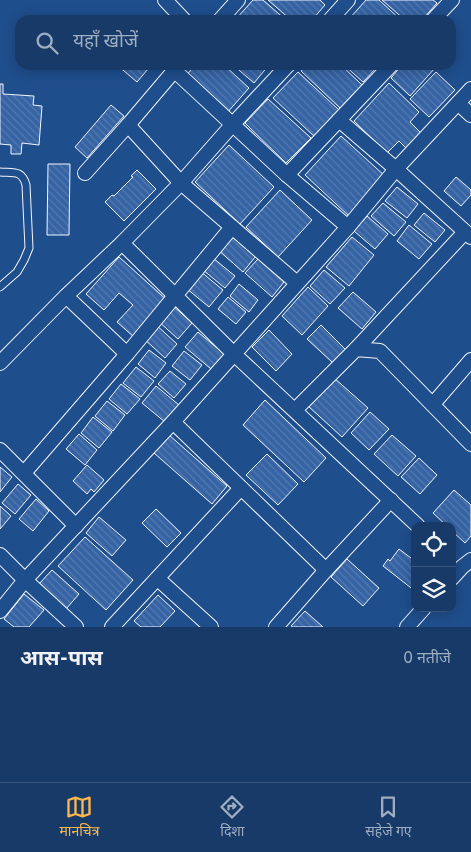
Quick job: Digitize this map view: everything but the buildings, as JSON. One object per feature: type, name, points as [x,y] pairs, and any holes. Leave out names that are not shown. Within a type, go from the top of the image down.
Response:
[{"type":"street","points":[[165,0],[179,15]]},
{"type":"street","points":[[224,15],[238,0]]},
{"type":"street","points":[[334,15],[348,0]]},
{"type":"street","points":[[438,15],[452,0]]},
{"type":"street","points":[[85,173],[174,70]]},
{"type":"street","points":[[178,70],[287,175],[348,227]]},
{"type":"street","points":[[0,363],[181,183],[283,70]]},
{"type":"street","points":[[287,175],[386,70]]},
{"type":"street","points":[[0,611],[25,580],[173,422],[348,227],[396,169],[471,90]]},
{"type":"street","points":[[458,103],[471,115]]},
{"type":"street","points":[[295,410],[468,234],[339,120]]},
{"type":"street","points":[[128,125],[181,183],[297,283]]},
{"type":"street","points":[[24,474],[176,296],[232,227]]},
{"type":"street","points":[[122,243],[234,354],[414,522]]},
{"type":"street","points":[[66,296],[127,354]]},
{"type":"street","points":[[356,349],[380,351],[471,444]]},
{"type":"street","points":[[433,404],[471,360]]},
{"type":"street","points":[[173,422],[326,570]]},
{"type":"street","points":[[0,450],[76,526]]},
{"type":"street","points":[[112,627],[240,488]]},
{"type":"street","points":[[276,627],[391,500]]},
{"type":"street","points":[[0,555],[76,627]]},
{"type":"street","points":[[158,578],[211,627]]},
{"type":"street","points":[[407,627],[420,612]]},
{"type":"lane","points":[[0,172],[17,173],[24,178],[26,185],[28,248],[17,272],[0,287]]}]
